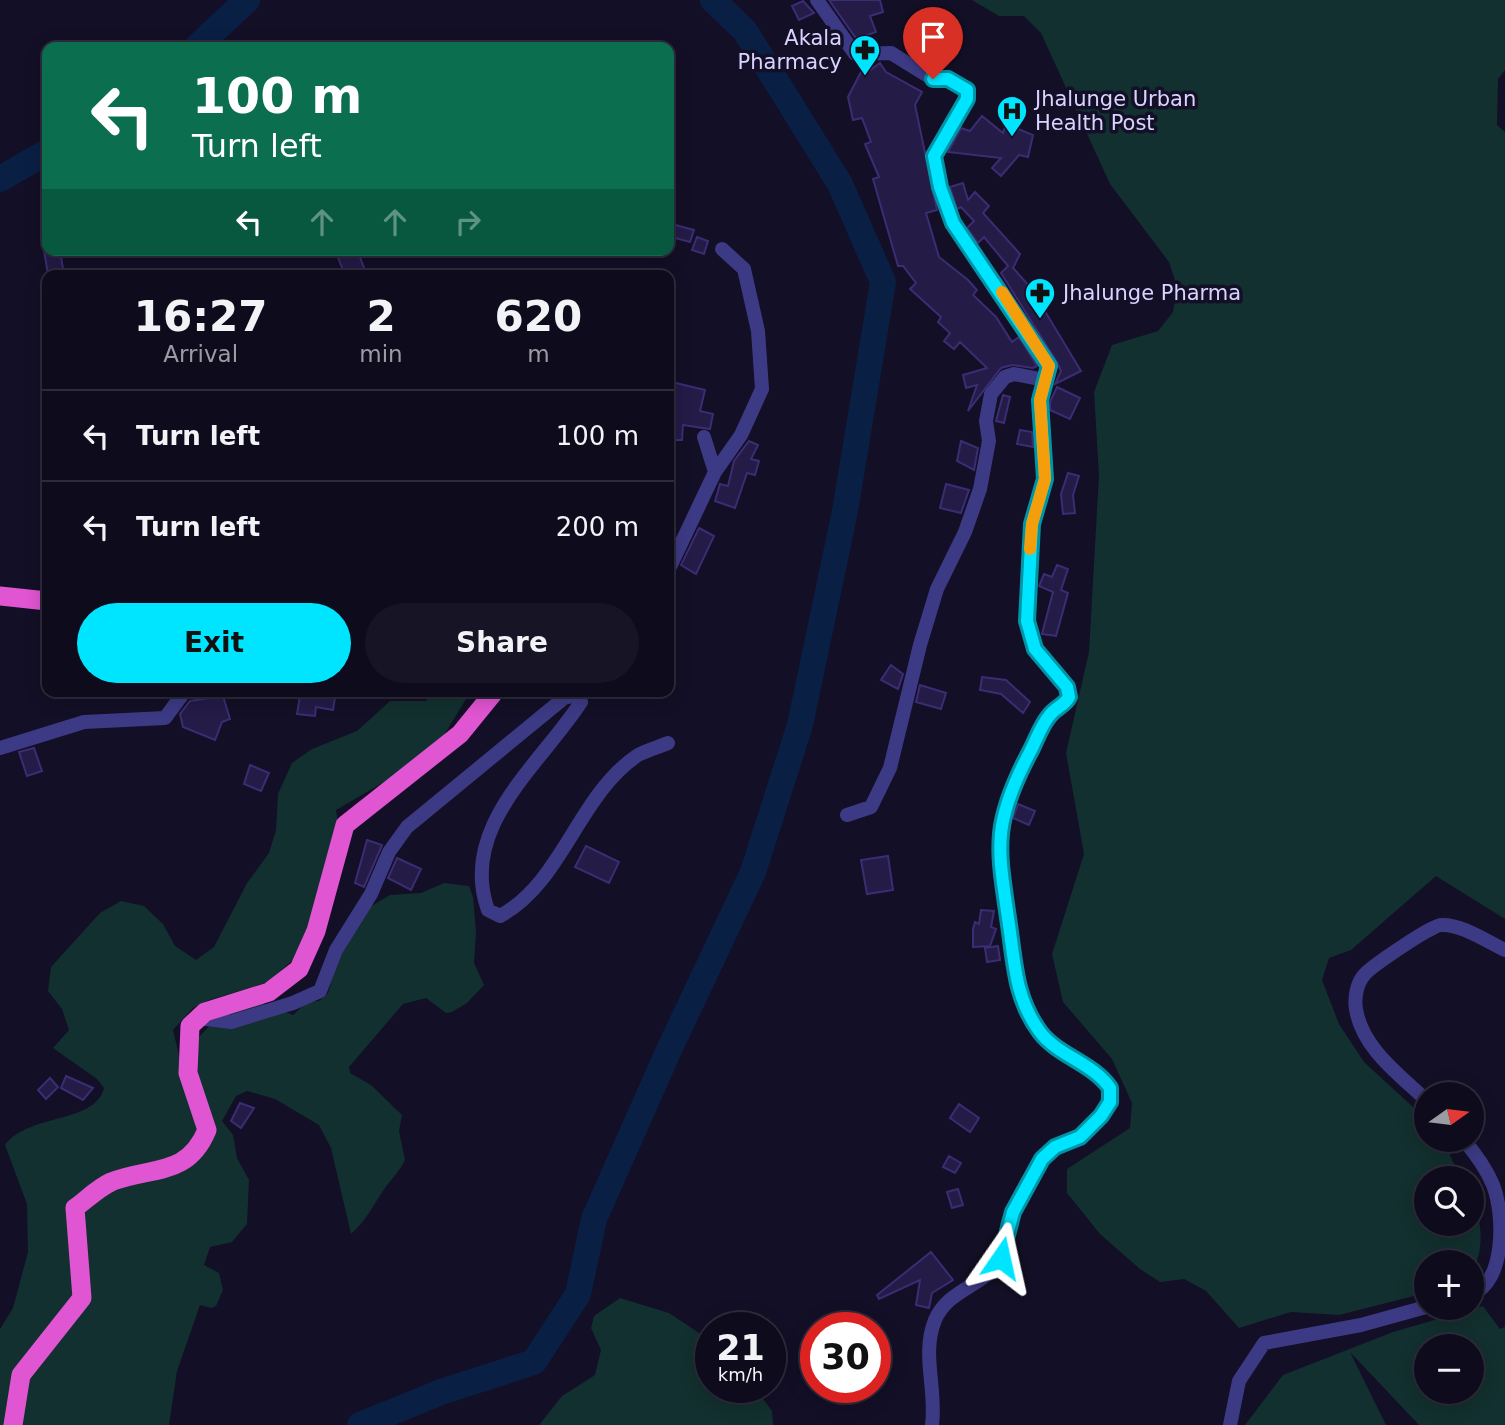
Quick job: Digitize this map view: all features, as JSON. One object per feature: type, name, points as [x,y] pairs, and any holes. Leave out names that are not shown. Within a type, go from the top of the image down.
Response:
[{"type":"highway","points":[[0,596],[42,600]]},
{"type":"highway","points":[[13,1425],[21,1375],[82,1298],[75,1208],[110,1183],[173,1167],[199,1150],[207,1130],[188,1073],[190,1026],[205,1012],[269,992],[299,969],[316,931],[345,825],[460,734],[490,697]]},
{"type":"street","points":[[817,0],[855,54],[891,53],[933,79],[948,79],[967,90],[967,99],[934,156],[940,187],[953,223],[1049,366],[1040,400],[1045,479],[1032,524],[1027,621],[1035,649],[1067,687],[1069,697],[1064,705],[1049,715],[1019,772],[1003,813],[999,837],[1000,878],[1016,983],[1028,1014],[1042,1035],[1104,1080],[1110,1088],[1110,1102],[1101,1116],[1080,1137],[1055,1147],[1042,1159],[1013,1212],[1001,1258],[983,1278],[958,1291],[936,1317],[929,1339],[934,1408],[932,1425]]},
{"type":"street","points":[[674,558],[715,472],[741,435],[762,389],[758,331],[744,269],[722,249]]},
{"type":"street","points":[[846,815],[871,807],[890,768],[919,645],[934,600],[965,532],[980,489],[989,441],[986,421],[991,394],[1005,377],[1014,373],[1045,380]]},
{"type":"street","points":[[704,437],[715,472]]},
{"type":"street","points":[[0,748],[84,722],[118,718],[165,718],[181,697]]},
{"type":"street","points":[[198,1018],[231,1022],[320,991],[346,930],[371,894],[389,852],[407,827],[567,697]]},
{"type":"street","points":[[579,697],[581,702],[501,806],[487,845],[481,891],[488,910],[500,916],[522,904],[603,788],[639,755],[668,743]]},
{"type":"street","points":[[1414,1088],[1368,1042],[1355,1006],[1357,987],[1365,973],[1422,931],[1439,925],[1454,926],[1505,950]]},
{"type":"street","points":[[1471,1152],[1493,1185],[1502,1220],[1502,1255],[1496,1277],[1484,1290]]},
{"type":"street","points":[[1230,1425],[1239,1381],[1264,1343],[1361,1325],[1414,1310]]},
{"type":"green space","points":[[972,0],[1505,0],[1505,70],[1498,79],[1497,125],[1505,132],[1505,919],[1436,876],[1351,950],[1329,958],[1322,980],[1339,1024],[1364,1062],[1414,1108],[1414,1152],[1448,1152],[1455,1166],[1414,1166],[1414,1236],[1481,1236],[1479,1250],[1414,1250],[1414,1296],[1339,1315],[1291,1312],[1239,1328],[1206,1291],[1184,1279],[1160,1282],[1140,1269],[1100,1234],[1067,1193],[1067,1169],[1130,1128],[1132,1103],[1112,1059],[1063,1002],[1052,954],[1084,854],[1066,753],[1089,652],[1099,475],[1094,392],[1112,345],[1158,331],[1173,312],[1177,287],[1169,262],[1110,184],[1041,33],[1024,16],[999,16]]},
{"type":"green space","points":[[429,697],[467,697],[444,735],[403,771],[336,810],[338,822],[332,870],[295,958],[268,982],[209,1000],[193,1008],[173,1030],[184,1077],[198,1087],[198,1038],[219,1016],[259,1002],[293,1015],[307,1002],[319,1001],[328,993],[340,951],[363,911],[390,895],[421,893],[444,883],[469,886],[473,897],[476,933],[474,963],[484,985],[467,1003],[452,1012],[446,1013],[426,998],[403,1004],[349,1067],[350,1073],[371,1085],[402,1115],[399,1131],[405,1160],[403,1164],[366,1218],[351,1234],[331,1148],[319,1125],[275,1099],[247,1091],[236,1096],[222,1121],[233,1135],[237,1158],[249,1180],[247,1224],[232,1242],[210,1247],[204,1265],[219,1273],[223,1290],[216,1306],[211,1308],[200,1305],[177,1371],[169,1425],[0,1425],[0,1329],[13,1308],[28,1252],[27,1204],[5,1145],[29,1128],[88,1108],[98,1099],[104,1088],[97,1079],[53,1048],[69,1030],[62,1009],[48,991],[51,967],[100,913],[121,901],[144,906],[163,924],[175,946],[196,960],[214,947],[247,883],[269,853],[276,830],[278,794],[292,763],[312,749],[357,731],[390,701],[426,701]]},
{"type":"green space","points":[[620,1298],[669,1313],[695,1330],[695,1403],[766,1403],[772,1411],[773,1425],[539,1425],[562,1396],[595,1375],[601,1350],[591,1328],[594,1316]]},
{"type":"green space","points":[[1484,1307],[1500,1329],[1505,1327],[1505,1425],[1419,1425],[1350,1352],[1386,1425],[1245,1425],[1283,1375],[1393,1332],[1435,1320],[1484,1320]]},
{"type":"building","points":[[829,0],[880,0],[883,12],[870,16],[876,32],[864,36],[867,41],[860,44]]},
{"type":"building","points":[[803,1],[814,13],[799,20],[792,6]]},
{"type":"building","points":[[880,63],[886,72],[922,92],[915,105],[937,210],[926,213],[939,257],[977,290],[973,295],[996,317],[1012,342],[1019,337],[1037,366],[1033,368],[1012,365],[1001,368],[968,411],[977,385],[966,388],[963,375],[987,368],[960,342],[954,349],[944,341],[950,333],[938,322],[941,317],[910,289],[916,283],[903,266],[898,266],[873,179],[879,177],[865,144],[871,142],[862,118],[853,120],[848,97],[862,70],[866,73]]},
{"type":"building","points":[[982,116],[1003,133],[1006,124],[1033,135],[1028,157],[1019,155],[1001,176],[992,168],[1001,158],[948,152],[961,128],[970,131]]},
{"type":"building","points":[[963,183],[968,200],[975,192],[989,206],[983,213],[1020,254],[1013,268],[1031,288],[1081,371],[1055,384],[1061,371],[1001,273],[1008,266],[984,237],[978,243],[967,228],[974,221],[961,207],[957,209],[950,187]]},
{"type":"building","points":[[674,225],[694,230],[690,242],[674,238]]},
{"type":"building","points":[[697,237],[708,241],[704,254],[692,250]]},
{"type":"building","points":[[45,256],[61,256],[63,270],[47,270]]},
{"type":"building","points":[[337,256],[359,256],[365,270],[343,270]]},
{"type":"building","points":[[674,382],[705,390],[700,411],[713,414],[710,429],[683,425],[682,440],[674,440]]},
{"type":"building","points":[[1057,387],[1080,398],[1070,419],[1050,410],[1050,402]]},
{"type":"building","points":[[1003,395],[1010,397],[1004,423],[996,421]]},
{"type":"building","points":[[1020,430],[1032,432],[1033,447],[1017,444]]},
{"type":"building","points":[[749,441],[758,445],[751,459],[759,461],[755,475],[747,473],[735,508],[715,501],[720,484],[728,486],[734,461]]},
{"type":"building","points":[[961,441],[978,448],[974,470],[957,461]]},
{"type":"building","points":[[1068,473],[1079,476],[1073,495],[1075,513],[1063,514],[1061,494]]},
{"type":"building","points":[[946,484],[969,490],[961,513],[940,508]]},
{"type":"building","points":[[699,528],[714,536],[696,574],[681,565]]},
{"type":"building","points":[[1057,565],[1068,569],[1061,590],[1068,593],[1056,636],[1042,634],[1053,592],[1039,586],[1044,574],[1052,577]]},
{"type":"building","points":[[891,665],[903,674],[898,689],[881,680]]},
{"type":"building","points":[[982,677],[1006,680],[1030,702],[1023,713],[1001,694],[980,690]]},
{"type":"building","points":[[920,685],[946,693],[941,709],[916,702]]},
{"type":"building","points":[[223,697],[230,719],[222,722],[215,740],[183,727],[180,714],[190,701]]},
{"type":"building","points":[[300,697],[335,697],[333,710],[316,707],[315,716],[297,714]]},
{"type":"building","points":[[34,748],[42,771],[27,776],[19,752]]},
{"type":"building","points":[[250,765],[269,773],[261,791],[244,784]]},
{"type":"building","points":[[1018,804],[1035,811],[1029,825],[1013,818]]},
{"type":"building","points":[[367,840],[382,845],[364,887],[355,883]]},
{"type":"building","points":[[586,846],[619,862],[609,883],[575,867]]},
{"type":"building","points":[[888,856],[893,890],[867,894],[861,860]]},
{"type":"building","points":[[397,858],[421,869],[411,890],[388,878]]},
{"type":"building","points":[[981,910],[994,911],[991,927],[996,929],[990,946],[973,947],[973,929],[975,922],[979,924]]},
{"type":"building","points":[[998,946],[1000,960],[987,962],[985,948]]},
{"type":"building","points":[[66,1076],[93,1088],[83,1100],[61,1088]]},
{"type":"building","points":[[50,1078],[58,1087],[46,1099],[38,1090]]},
{"type":"building","points":[[240,1103],[254,1108],[241,1128],[231,1121]]},
{"type":"building","points":[[959,1104],[979,1118],[970,1132],[950,1118]]},
{"type":"building","points":[[949,1156],[961,1163],[955,1173],[943,1167]]},
{"type":"building","points":[[958,1189],[963,1205],[952,1208],[947,1192]]},
{"type":"building","points":[[931,1252],[953,1280],[932,1293],[929,1308],[916,1305],[920,1280],[879,1299],[877,1295]]},
{"type":"waterway","points":[[202,42],[247,0]]},
{"type":"waterway","points":[[360,1425],[441,1392],[534,1362],[578,1294],[594,1219],[668,1052],[753,872],[800,725],[845,511],[883,282],[840,184],[745,31],[713,0]]},
{"type":"waterway","points":[[0,179],[42,155]]},
{"type":"slow traffic","points":[[1002,292],[1049,366],[1040,400],[1045,479],[1032,524],[1030,549]]},
{"type":"place","name":"Akala Pharmacy","points":[[865,77]]},
{"type":"place","name":"Jhalunge Urban Health Post","points":[[1012,138]]},
{"type":"place","name":"Jhalunge Pharma","points":[[1040,320]]},
{"type":"route","points":[[933,79],[948,79],[967,90],[967,99],[934,156],[940,187],[953,223],[998,286],[1049,366],[1040,400],[1045,479],[1032,524],[1027,621],[1035,649],[1067,687],[1069,697],[1064,705],[1049,715],[1019,772],[1003,813],[999,837],[1000,878],[1016,983],[1028,1014],[1042,1035],[1091,1068],[1110,1088],[1110,1102],[1101,1116],[1080,1137],[1055,1147],[1042,1159],[1008,1224],[1001,1258]]}]
